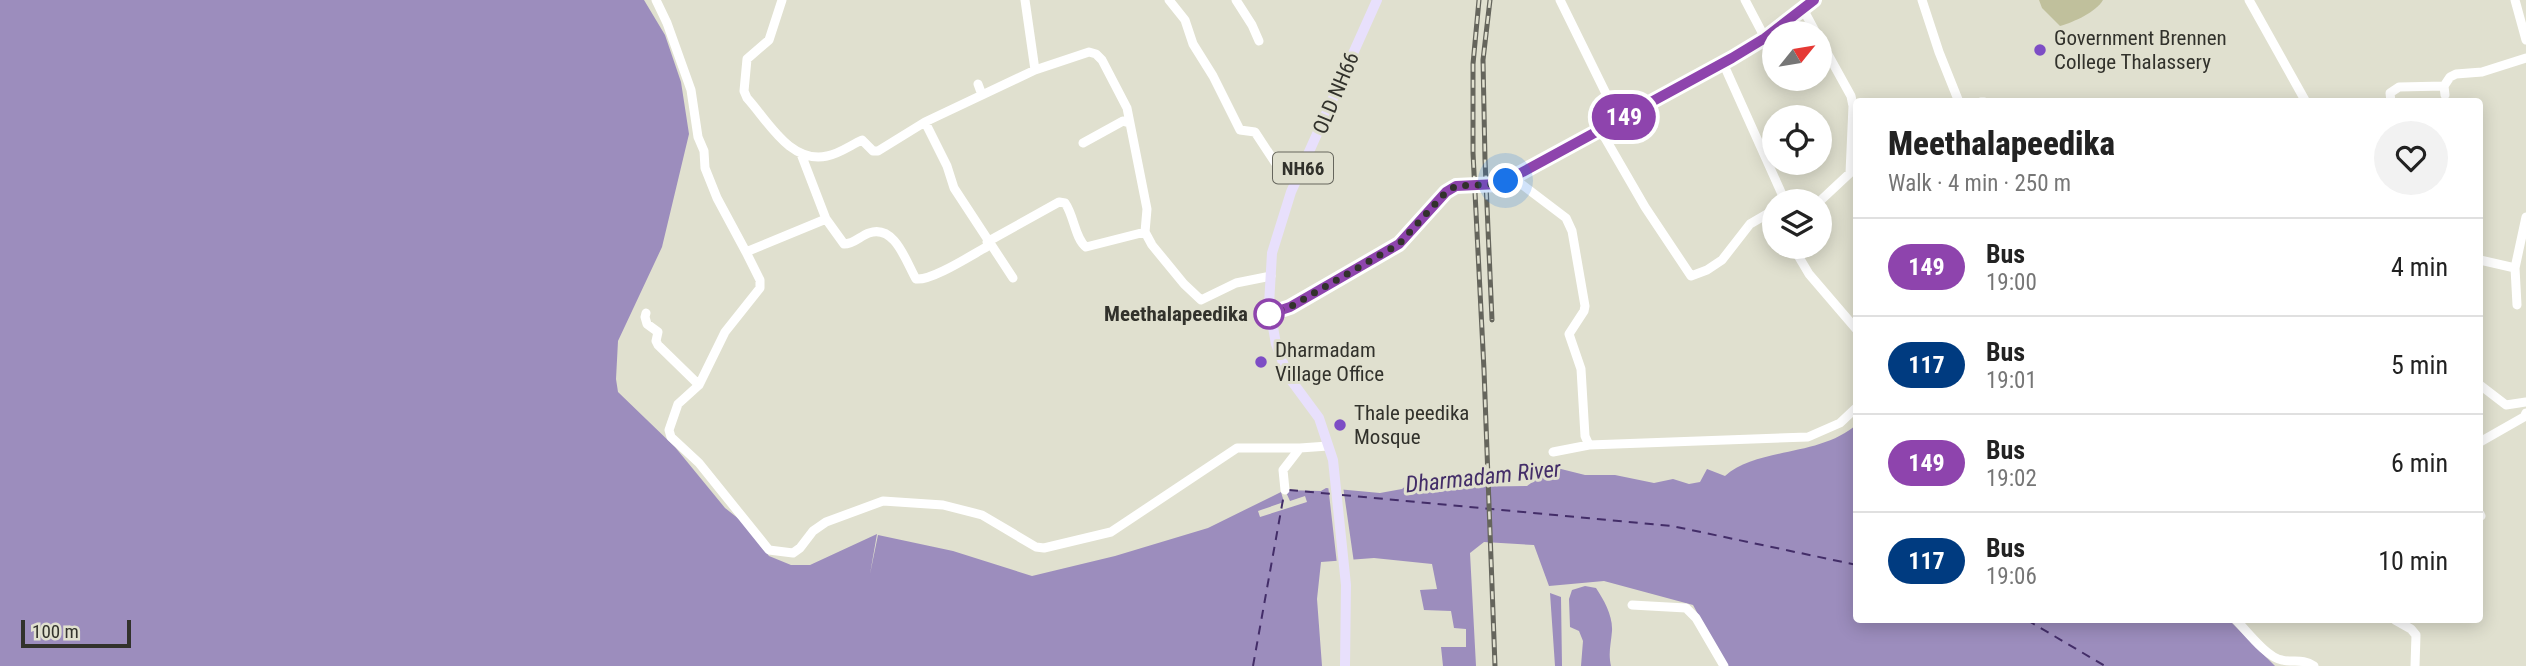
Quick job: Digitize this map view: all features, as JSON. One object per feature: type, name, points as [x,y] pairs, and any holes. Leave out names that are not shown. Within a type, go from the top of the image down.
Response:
[{"type":"main road","name":"OLD NH66","points":[[1345,666],[1346,585],[1333,460],[1319,418],[1288,376],[1269,314],[1272,253],[1295,183],[1377,0]]},
{"type":"main road","points":[[1787,21],[1814,0]]},
{"type":"main road","points":[[1269,314],[1290,307],[1399,244],[1446,192],[1456,186],[1498,184],[1601,131],[1762,40]]},
{"type":"street","points":[[656,0],[691,90],[698,137],[704,150],[705,168],[717,198],[760,280],[760,288],[724,332],[699,385],[678,404],[670,423],[671,437],[699,463],[769,550],[793,552],[825,522],[883,501],[943,505],[982,515],[1036,547],[1044,548],[1111,533],[1237,448],[1328,446]]},
{"type":"street","points":[[782,0],[769,40],[747,59],[744,91],[779,135],[801,154],[828,156],[862,141],[876,152],[925,122],[1035,70],[1089,52],[1102,60],[1127,108],[1147,209],[1145,232],[1152,245],[1201,300],[1236,283],[1271,276]]},
{"type":"street","points":[[1024,0],[1035,70]]},
{"type":"street","points":[[1169,0],[1185,20],[1193,44],[1213,76],[1240,130],[1255,132],[1280,170],[1295,183]]},
{"type":"street","points":[[1236,0],[1259,41]]},
{"type":"street","points":[[1560,0],[1619,120]]},
{"type":"street","points":[[1745,0],[1762,32]]},
{"type":"street","points":[[1922,0],[1938,52],[1957,98]]},
{"type":"street","points":[[2249,0],[2304,98]]},
{"type":"street","points":[[2515,0],[2526,40]]},
{"type":"street","points":[[1803,9],[1810,21]]},
{"type":"street","points":[[2391,98],[2390,93],[2399,87],[2444,90],[2450,77],[2456,74],[2482,72],[2526,58]]},
{"type":"street","points":[[1832,62],[1851,96],[1853,106],[1853,173],[1832,191]]},
{"type":"street","points":[[1723,63],[1780,189]]},
{"type":"street","points":[[978,84],[982,96]]},
{"type":"street","points":[[1083,143],[1123,121],[1129,123]]},
{"type":"street","points":[[925,122],[947,166],[954,188],[988,244],[1013,278]]},
{"type":"street","points":[[1601,131],[1645,207],[1690,276],[1707,270],[1722,260],[1750,224],[1762,217]]},
{"type":"street","points":[[801,154],[825,219],[844,244],[879,230],[888,234],[919,280],[962,261],[1059,202],[1065,203],[1071,211],[1079,240],[1086,247],[1145,232]]},
{"type":"street","points":[[1512,177],[1566,218],[1572,231],[1585,306],[1584,312],[1571,327],[1569,334],[1581,369],[1585,436],[1589,445]]},
{"type":"street","points":[[2517,305],[2515,268],[2526,217]]},
{"type":"street","points":[[746,252],[825,219]]},
{"type":"street","points":[[1800,259],[1809,274],[1853,325]]},
{"type":"street","points":[[2483,261],[2515,268]]},
{"type":"street","points":[[646,313],[647,324],[658,332],[658,345],[699,385]]},
{"type":"street","points":[[2483,387],[2525,417],[2483,440]]},
{"type":"street","points":[[2507,405],[2526,402]]},
{"type":"street","points":[[1553,452],[1589,445],[1808,437],[1840,423],[1853,411]]},
{"type":"street","points":[[1285,490],[1283,470],[1300,448]]},
{"type":"street","points":[[1632,605],[1686,608],[1696,618],[1724,666]]},
{"type":"street","points":[[2239,623],[2279,660],[2299,659],[2314,666]]},
{"type":"street","points":[[2400,623],[2416,635],[2415,666]]},
{"type":"green space","points":[[2039,0],[2103,0],[2090,12],[2060,26],[2042,8]]},
{"type":"shaded area","points":[[0,0],[644,0],[665,35],[681,82],[689,134],[662,247],[618,341],[618,392],[675,447],[725,508],[744,523],[769,556],[791,565],[810,565],[877,534],[870,574],[878,535],[953,551],[1032,576],[1115,556],[1208,528],[1285,490],[1321,491],[1326,488],[1380,493],[1402,489],[1414,479],[1435,480],[1458,487],[1527,486],[1553,467],[1585,475],[1615,475],[1654,483],[1673,479],[1689,484],[1700,482],[1707,469],[1725,476],[1754,460],[1826,442],[1853,427],[1853,623],[2232,623],[2275,666],[1726,666],[1693,605],[1604,581],[1549,586],[1534,545],[1484,542],[1470,553],[1476,666],[1443,666],[1441,647],[1466,647],[1466,629],[1454,628],[1451,611],[1424,610],[1420,590],[1437,589],[1432,564],[1374,558],[1321,562],[1317,599],[1322,666],[0,666]]},
{"type":"shaded area","points":[[1585,586],[1596,588],[1609,614],[1612,625],[1611,666],[1581,666],[1583,641],[1579,631],[1570,627],[1569,599],[1572,590]]},
{"type":"shaded area","points":[[1550,593],[1561,597],[1562,666],[1555,666]]},
{"type":"pier","points":[[1328,485],[1343,486],[1354,563],[1337,564]]},
{"type":"pier","points":[[1285,490],[1290,501],[1305,496],[1307,502],[1260,517],[1258,511],[1284,502],[1281,492]]},
{"type":"ferry route","points":[[1289,490],[1333,494]]},
{"type":"ferry route","points":[[1253,666],[1284,494]]},
{"type":"ferry route","points":[[1342,495],[1672,526],[1853,564]]},
{"type":"ferry route","points":[[2032,623],[2105,666]]},
{"type":"railway","points":[[1479,0],[1473,64],[1473,153],[1495,666]]},
{"type":"railway","points":[[1490,0],[1483,60],[1492,320]]},
{"type":"bus line","name":"149","points":[[1269,314],[1290,307],[1399,244],[1446,192],[1456,186],[1498,184],[1506,181],[1732,58],[1765,38],[1814,0]]},
{"type":"place","name":"Government Brennen College Thalassery","points":[[2040,50]]},
{"type":"place","name":"Meethalapeedika","points":[[1269,314]]},
{"type":"place","name":"Dharmadam Village Office","points":[[1261,362]]},
{"type":"place","name":"Thale peedika Mosque","points":[[1340,425]]},
{"type":"route","points":[[1269,314],[1290,307],[1399,244],[1446,192],[1456,186],[1498,184],[1506,181]]},
{"type":"water label","name":"Dharmadam River","points":[[1483,477]]}]
